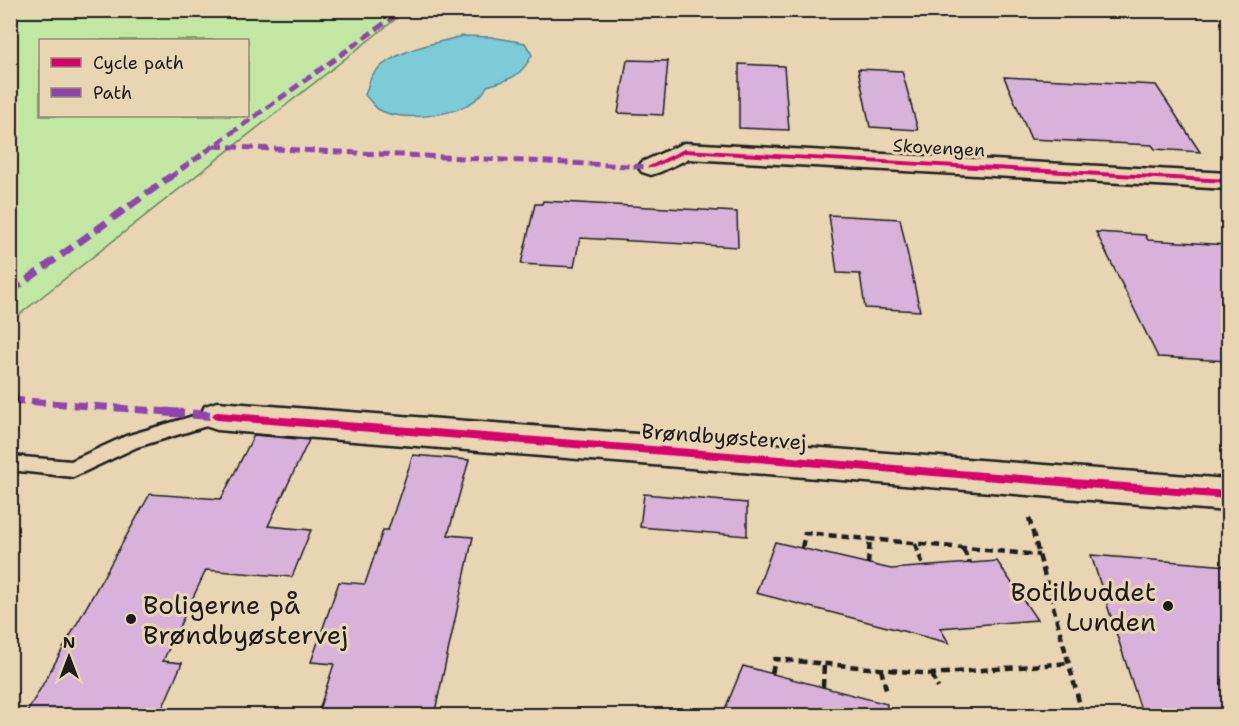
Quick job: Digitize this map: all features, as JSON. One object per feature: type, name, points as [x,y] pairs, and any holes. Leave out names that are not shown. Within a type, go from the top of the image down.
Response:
[{"type":"street","name":"Skovengen","points":[[651,167],[684,151],[1228,181]]},
{"type":"street","name":"Brøndbyøstervej","points":[[218,416],[1228,495]]},
{"type":"lane","points":[[10,463],[73,469],[132,441],[218,416]]},
{"type":"path","points":[[1029,517],[1083,716]]},
{"type":"path","points":[[802,548],[805,533],[1039,555]]},
{"type":"path","points":[[868,564],[870,539]]},
{"type":"path","points":[[915,544],[924,567]]},
{"type":"path","points":[[963,548],[970,563]]},
{"type":"path","points":[[772,674],[775,659],[932,674],[1069,663]]},
{"type":"path","points":[[823,687],[824,663]]},
{"type":"path","points":[[881,669],[887,693]]},
{"type":"path","points":[[932,674],[938,688]]},
{"type":"green space","points":[[11,10],[406,11],[11,321]]},
{"type":"water","points":[[463,36],[491,37],[525,43],[532,55],[519,73],[502,82],[487,86],[480,96],[469,104],[438,114],[404,116],[389,114],[378,109],[365,95],[372,75],[392,58],[416,48]]},
{"type":"building","points":[[627,60],[668,61],[663,115],[618,113]]},
{"type":"building","points":[[739,64],[784,66],[789,130],[739,128]]},
{"type":"building","points":[[858,69],[902,71],[918,130],[870,127]]},
{"type":"building","points":[[1004,77],[1156,85],[1200,152],[1155,149],[1152,145],[1031,139]]},
{"type":"building","points":[[543,201],[737,212],[738,247],[580,238],[574,267],[521,264],[535,204],[542,204]]},
{"type":"building","points":[[829,215],[900,219],[920,311],[865,308],[860,274],[837,273]]},
{"type":"building","points":[[1096,232],[1145,235],[1148,240],[1228,245],[1228,361],[1158,357]]},
{"type":"building","name":"Boligerne på Brøndbyøstervej","points":[[254,435],[309,440],[268,526],[311,530],[292,577],[206,570],[163,661],[182,663],[159,716],[25,716],[150,494],[221,499]]},
{"type":"building","name":"Boligerne på Brøndbyøstervej","points":[[413,455],[469,460],[448,535],[473,537],[434,716],[317,716],[334,664],[311,662],[339,582],[365,584],[383,530],[388,530]]},
{"type":"building","points":[[644,494],[747,503],[747,536],[640,527]]},
{"type":"building","points":[[775,542],[891,569],[997,561],[1037,620],[940,628],[949,643],[756,593]]},
{"type":"building","name":"Botilbuddet Lunden","points":[[1091,555],[1228,566],[1228,716],[1143,716]]},
{"type":"building","points":[[743,666],[887,704],[886,716],[722,716]]},
{"type":"marked path","points":[[10,292],[403,10]]},
{"type":"marked path","points":[[214,146],[651,167]]},
{"type":"marked path","points":[[10,400],[217,416]]},
{"type":"cycle path","points":[[651,167],[684,151],[1228,181]]},
{"type":"cycle path","points":[[217,416],[1228,495]]},
{"type":"place","name":"Botilbuddet Lunden","points":[[1168,606]]},
{"type":"place","name":"Boligerne på Brøndbyøstervej","points":[[131,619]]}]
